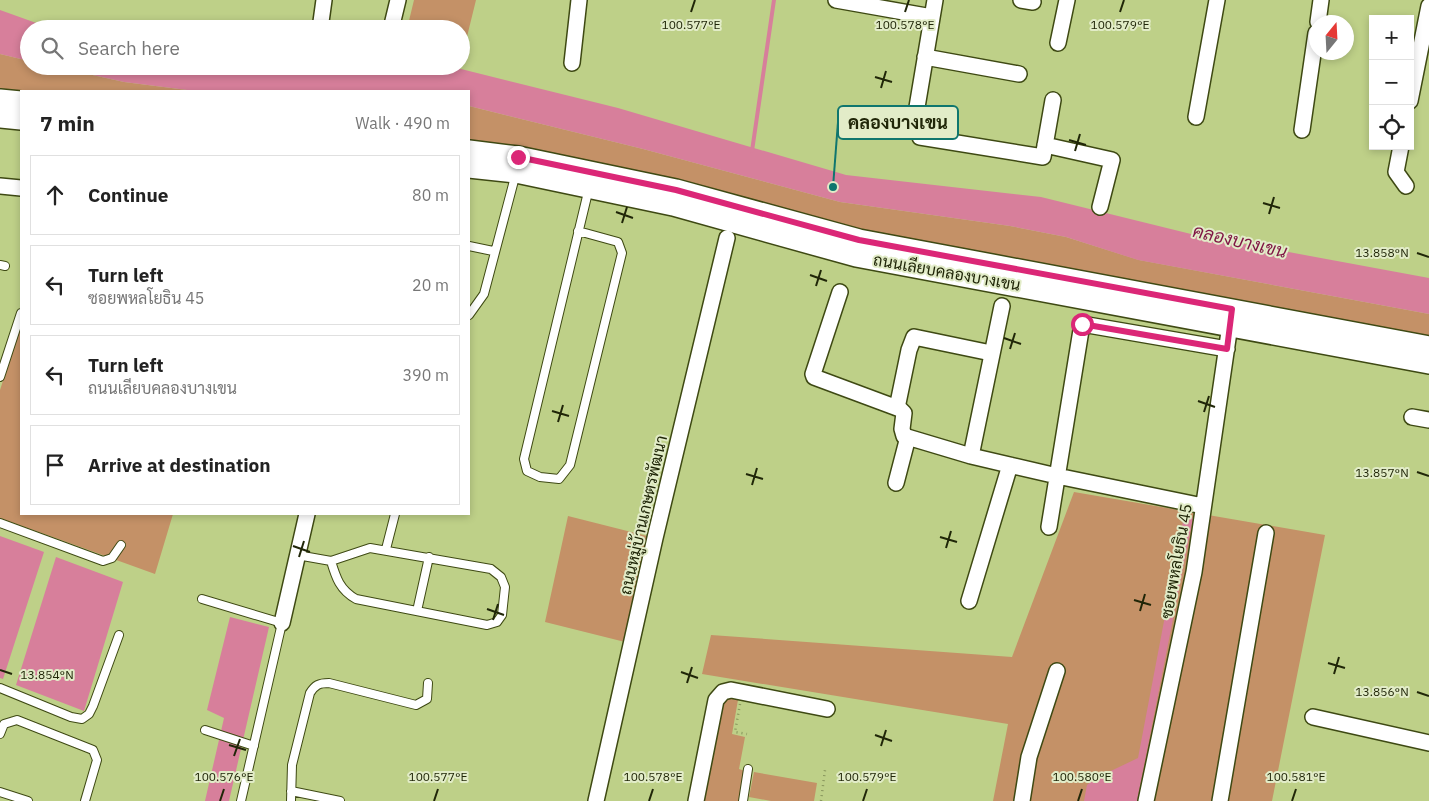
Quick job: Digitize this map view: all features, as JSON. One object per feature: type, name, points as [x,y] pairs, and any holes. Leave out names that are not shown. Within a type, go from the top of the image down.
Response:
[{"type":"main road","points":[[0,100],[20,102]]},
{"type":"main road","points":[[0,117],[20,119]]},
{"type":"main road","name":"ถนนเลียบคลองบางเขน","points":[[470,151],[518,157],[674,206],[856,256],[1429,347]]},
{"type":"main road","name":"ถนนเลียบคลองบางเขน","points":[[470,167],[591,180]]},
{"type":"main road","name":"ถนนเลียบคลองบางเขน","points":[[1231,317],[1429,363]]},
{"type":"street","points":[[321,20],[324,0]]},
{"type":"street","points":[[393,20],[398,0]]},
{"type":"street","points":[[572,63],[579,0]]},
{"type":"street","points":[[836,0],[932,17]]},
{"type":"street","points":[[935,0],[915,119],[920,137],[1043,157],[1052,100]]},
{"type":"street","points":[[1058,43],[1067,0]]},
{"type":"street","points":[[1196,117],[1217,0]]},
{"type":"street","points":[[1319,15],[1322,0]]},
{"type":"street","points":[[1414,81],[1429,6]]},
{"type":"street","points":[[925,57],[1019,74]]},
{"type":"street","points":[[1302,130],[1312,60]]},
{"type":"street","points":[[1045,145],[1112,160],[1100,207]]},
{"type":"street","points":[[1400,150],[1396,172],[1406,186]]},
{"type":"street","points":[[0,186],[20,188]]},
{"type":"street","name":"ถนนหมู่บ้านเกษตรพัฒนา","points":[[596,801],[727,238]]},
{"type":"street","points":[[840,292],[813,374],[814,378],[897,408],[904,414],[902,434],[971,456],[1203,506]]},
{"type":"street","points":[[971,456],[1002,306]]},
{"type":"street","name":"ซอยพหลโยธิน 45","points":[[1146,801],[1194,572],[1231,317]]},
{"type":"street","points":[[1048,527],[1082,324],[1227,349]]},
{"type":"street","points":[[897,408],[909,350],[914,337],[991,354]]},
{"type":"street","points":[[1412,416],[1429,420]]},
{"type":"street","points":[[896,483],[908,437]]},
{"type":"street","points":[[970,601],[1010,465]]},
{"type":"street","points":[[282,623],[307,515]]},
{"type":"street","points":[[1220,801],[1266,533]]},
{"type":"street","points":[[1022,801],[1030,757],[1057,671]]},
{"type":"street","points":[[696,801],[716,700],[727,691],[827,709]]},
{"type":"street","points":[[1313,717],[1429,743]]},
{"type":"lane","points":[[470,314],[484,294],[516,172]]},
{"type":"lane","points":[[578,231],[618,242],[622,253],[570,465],[559,479],[540,477],[527,471],[524,459],[578,231],[591,180]]},
{"type":"lane","points":[[470,246],[494,250]]},
{"type":"lane","points":[[0,377],[17,337],[20,319]]},
{"type":"lane","points":[[386,549],[395,515]]},
{"type":"lane","points":[[0,523],[103,562],[112,558],[121,545]]},
{"type":"lane","points":[[298,555],[331,561],[370,548],[386,549],[491,569],[501,577],[506,587],[502,615],[497,622],[487,625],[356,599],[344,592],[336,577],[331,561]]},
{"type":"lane","points":[[417,611],[429,556]]},
{"type":"lane","points":[[202,599],[282,623],[241,801]]},
{"type":"lane","points":[[0,688],[71,717],[82,719],[90,714],[119,635]]},
{"type":"lane","points":[[291,801],[292,765],[310,693],[314,687],[320,683],[329,683],[416,705],[426,699],[428,683]]},
{"type":"lane","points":[[0,734],[4,724],[17,720],[93,750],[97,760],[84,801]]},
{"type":"lane","points":[[205,730],[254,746]]},
{"type":"lane","points":[[743,801],[748,769]]},
{"type":"lane","points":[[291,791],[340,801]]},
{"type":"lane","points":[[0,792],[28,801]]},
{"type":"path","points":[[742,693],[735,732],[747,734]]},
{"type":"path","points":[[820,801],[825,770]]},
{"type":"shaded area","points":[[414,0],[476,0],[470,24],[470,20],[409,20]]},
{"type":"shaded area","points":[[0,10],[28,20],[20,20],[20,59],[0,54]]},
{"type":"shaded area","points":[[0,54],[20,59],[20,75],[92,75],[124,82],[187,90],[20,90],[20,92],[0,90]]},
{"type":"shaded area","points":[[470,71],[618,108],[846,175],[1041,197],[1191,234],[1429,278],[1429,314],[1138,260],[1066,237],[1010,226],[840,202],[643,149],[470,106],[470,90],[187,90],[124,82],[92,75],[470,75]]},
{"type":"shaded area","points":[[470,106],[643,149],[840,202],[1010,226],[1066,237],[1139,260],[1429,314],[1429,341],[1248,302],[1059,266],[864,235],[470,144]]},
{"type":"shaded area","points":[[20,328],[20,515],[173,515],[155,574],[0,518],[0,390]]},
{"type":"shaded area","points":[[1074,492],[1325,535],[1272,801],[993,801],[1008,724],[702,674],[711,635],[1012,657]]},
{"type":"shaded area","points":[[568,516],[655,538],[629,643],[545,622]]},
{"type":"shaded area","points":[[1184,516],[1193,518],[1137,801],[1084,801],[1087,785],[1094,779],[1138,758]]},
{"type":"shaded area","points":[[0,536],[44,552],[3,679],[0,678]]},
{"type":"shaded area","points":[[56,557],[123,582],[84,711],[16,685]]},
{"type":"shaded area","points":[[230,617],[269,627],[229,801],[205,801],[224,718],[207,710]]},
{"type":"shaded area","points":[[722,697],[738,700],[732,734],[745,737],[739,769],[745,771],[740,801],[704,801]]},
{"type":"shaded area","points":[[754,772],[817,783],[814,801],[771,801],[749,797]]},
{"type":"waterway","points":[[752,151],[774,0]]},
{"type":"place","name":"คลองบางเขน","points":[[833,187]]},
{"type":"route","points":[[518,157],[676,190],[859,240],[1232,309],[1227,349],[1082,324]]}]
